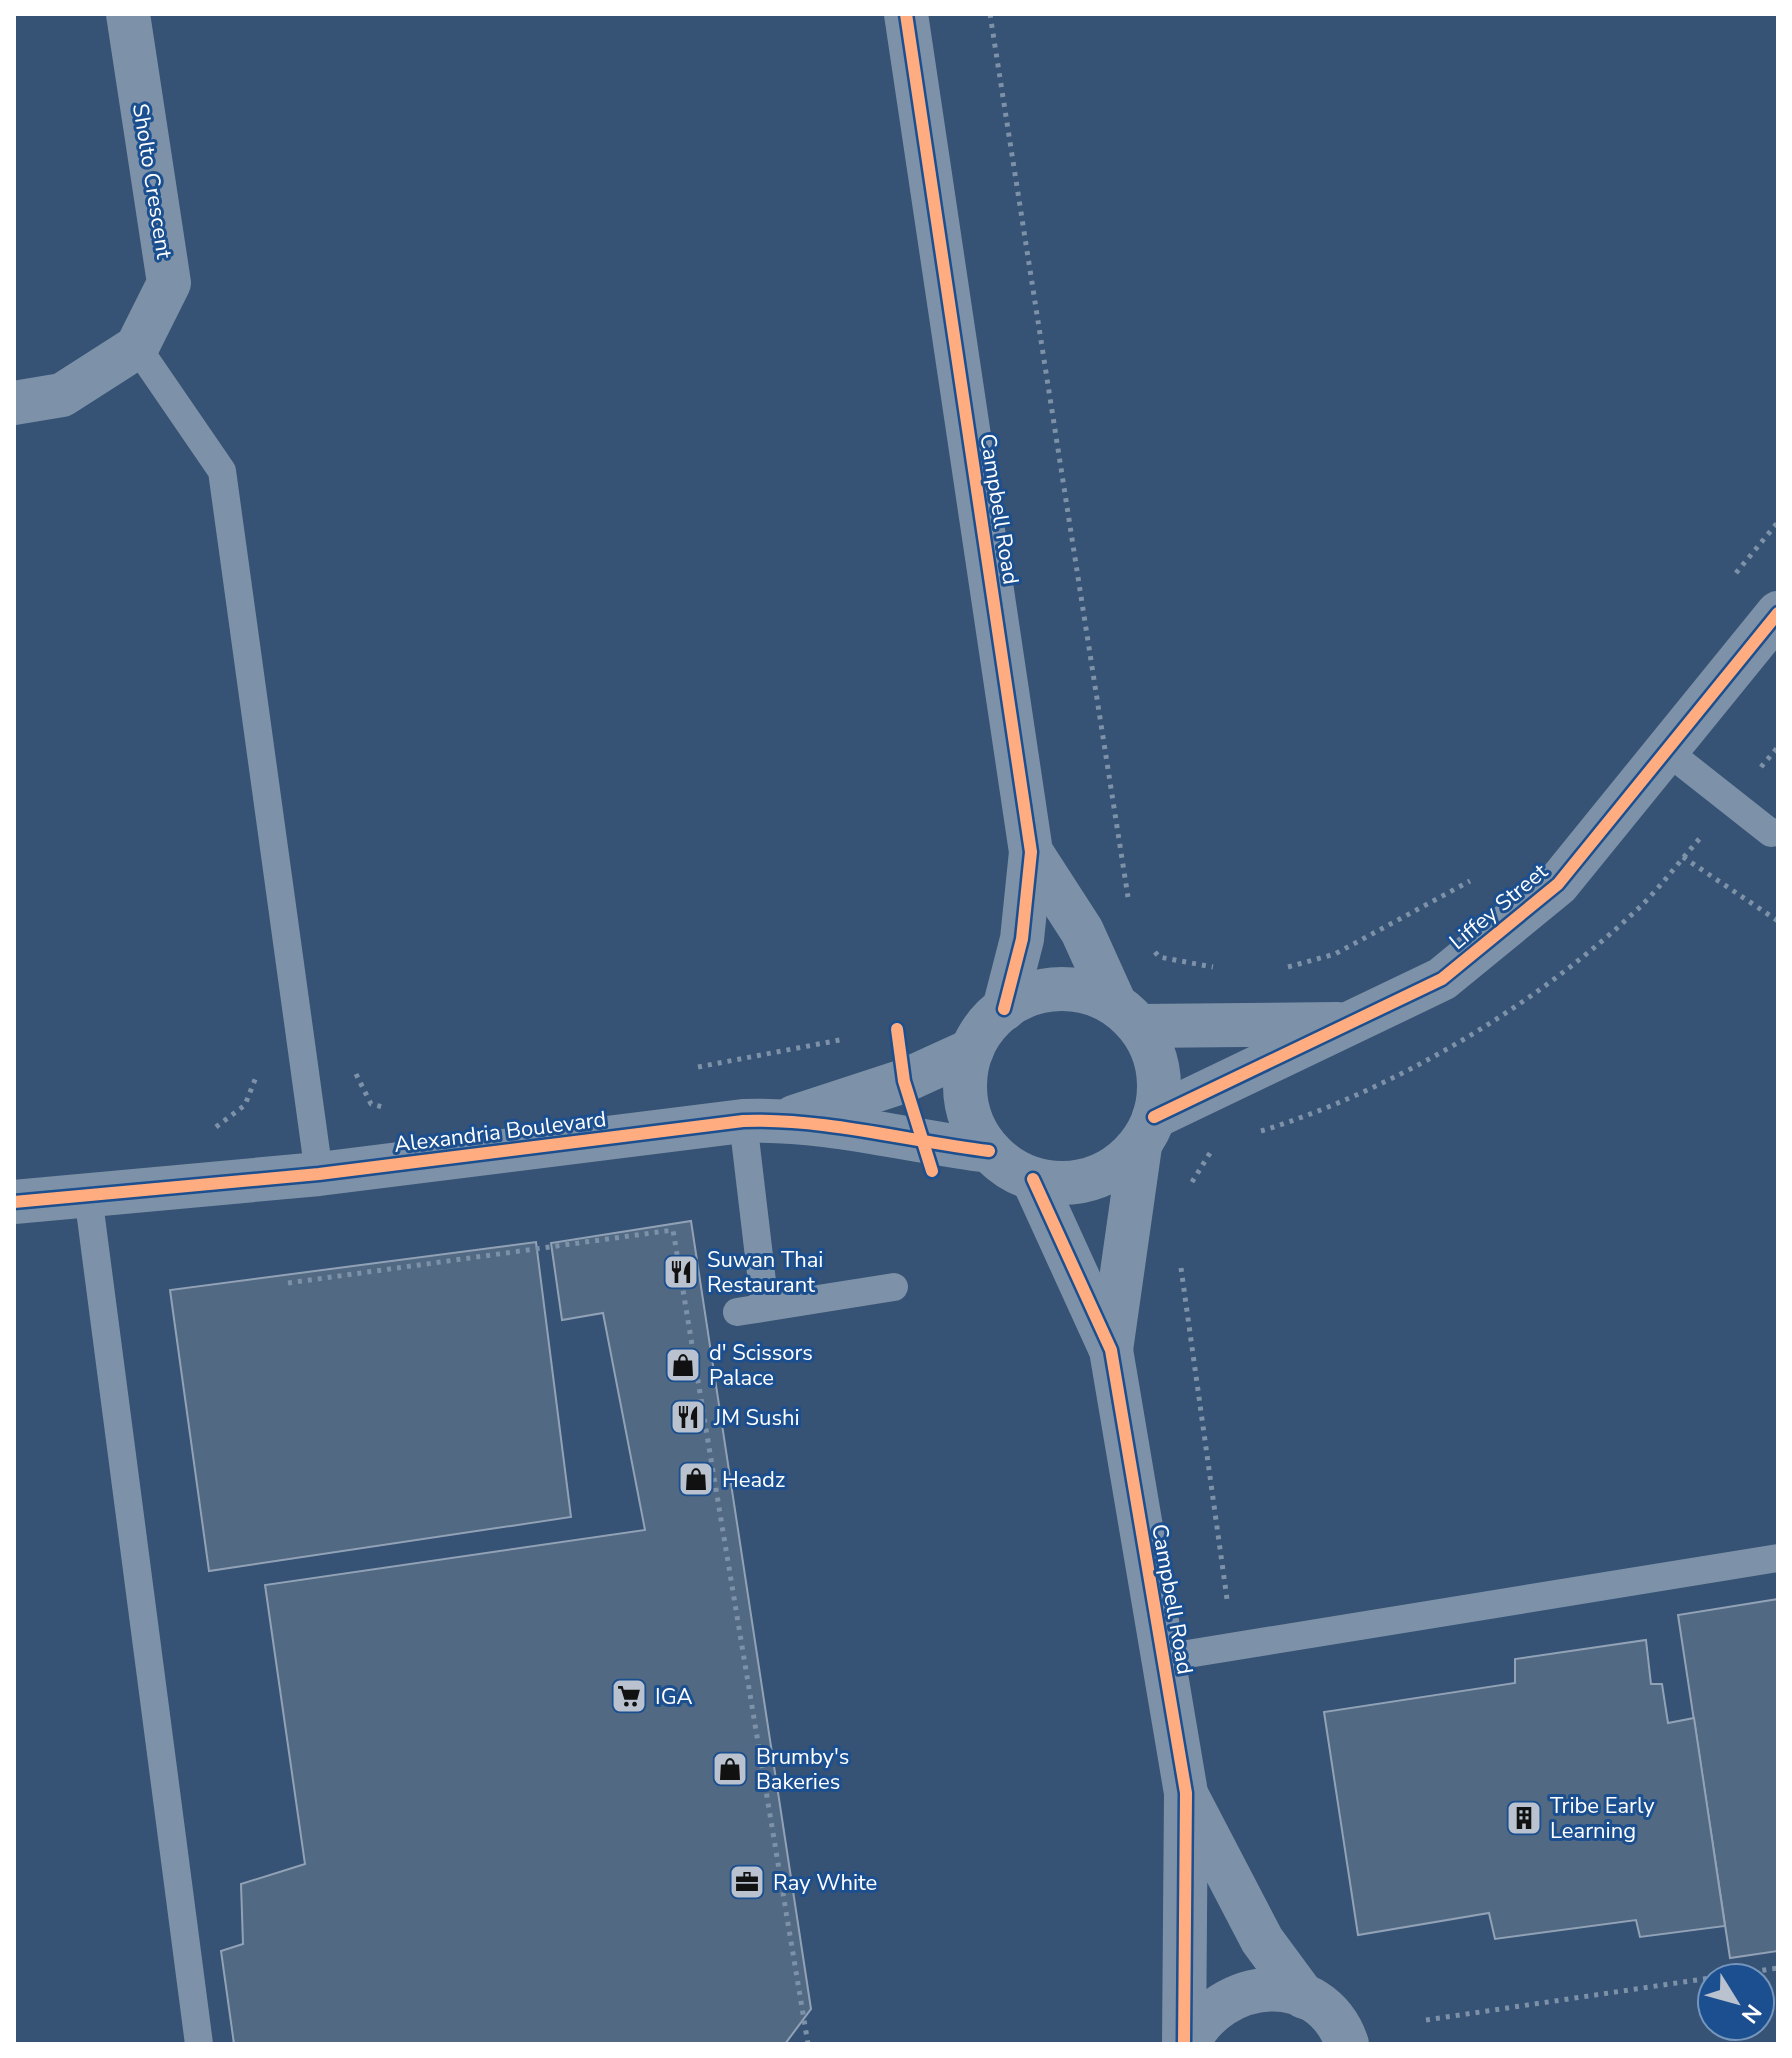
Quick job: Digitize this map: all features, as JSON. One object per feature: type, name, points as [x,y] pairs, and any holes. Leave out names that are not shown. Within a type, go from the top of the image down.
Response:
[{"type":"street","name":"Sholto Crescent","points":[[128,14],[169,283],[137,347]]},
{"type":"street","name":"Campbell Road","points":[[906,14],[1031,852],[1022,939],[1004,1009]]},
{"type":"street","points":[[14,403],[62,395],[137,347]]},
{"type":"street","name":"Liffey Street","points":[[1147,1132],[1225,1084],[1442,979],[1558,884],[1778,613]]},
{"type":"street","name":"Campbell Road","points":[[1031,852],[1082,931],[1127,1015],[1154,1053],[1158,1075],[1111,1350]]},
{"type":"street","name":"Campbell Road","points":[[1127,1015],[1085,992],[1053,989],[1027,995],[1004,1009],[985,1027],[972,1050],[965,1076],[967,1103],[975,1128],[989,1151],[1009,1168],[1033,1179],[1060,1183],[1086,1181],[1116,1167],[1147,1132]]},
{"type":"street","name":"Liffey Street","points":[[1127,1015],[1353,1023]]},
{"type":"street","name":"Alexandria Boulevard","points":[[788,1119],[904,1081],[972,1050]]},
{"type":"street","name":"Alexandria Boulevard","points":[[14,1202],[319,1174],[743,1121],[788,1119],[989,1151]]},
{"type":"street","name":"Campbell Road","points":[[1033,1179],[1111,1350],[1186,1793],[1186,2044]]},
{"type":"street","name":"Campbell Road","points":[[1186,1793],[1262,1940],[1304,1997],[1329,2015],[1347,2044]]},
{"type":"street","points":[[1186,2044],[1197,2023],[1219,2003],[1246,1991],[1276,1989],[1304,1997]]},
{"type":"lane","points":[[137,347],[222,471],[319,1174]]},
{"type":"lane","points":[[1667,751],[1771,833],[1778,832]]},
{"type":"lane","points":[[743,1121],[765,1307]]},
{"type":"lane","points":[[88,1195],[199,2044]]},
{"type":"lane","points":[[737,1312],[894,1287]]},
{"type":"lane","points":[[1163,1658],[1778,1558]]},
{"type":"path","points":[[990,14],[1129,906]]},
{"type":"path","points":[[1728,583],[1778,522]]},
{"type":"path","points":[[1683,857],[1778,921]]},
{"type":"path","points":[[1278,969],[1335,954],[1473,880]]},
{"type":"path","points":[[695,1068],[850,1038]]},
{"type":"path","points":[[207,1134],[245,1105],[264,1056],[343,1049],[371,1104],[401,1112]]},
{"type":"path","points":[[1187,1191],[1213,1147],[1229,1140],[1225,1084]]},
{"type":"path","points":[[288,1283],[673,1230],[808,2044]]},
{"type":"path","points":[[1180,1258],[1228,1605]]},
{"type":"path","points":[[1426,2020],[1778,1968]]},
{"type":"building","points":[[691,1221],[811,2009],[785,2044],[234,2044],[221,1951],[243,1944],[241,1884],[305,1864],[265,1585],[645,1530],[603,1313],[562,1320],[551,1243]]},
{"type":"building","points":[[536,1242],[571,1517],[209,1571],[170,1290]]},
{"type":"building","points":[[1778,1599],[1778,1951],[1730,1958],[1678,1615]]},
{"type":"building","name":"Tribe Early Learning","points":[[1646,1640],[1651,1684],[1662,1684],[1668,1723],[1694,1718],[1725,1926],[1640,1937],[1636,1920],[1495,1939],[1489,1913],[1358,1935],[1324,1712],[1515,1683],[1515,1659]]},
{"type":"cycle path","points":[[906,14],[1031,852],[1022,939],[1004,1009]]},
{"type":"cycle path","points":[[1154,1117],[1442,979],[1558,884],[1778,613]]},
{"type":"cycle path","points":[[897,1029],[904,1081],[932,1171]]},
{"type":"cycle path","points":[[14,1202],[319,1174],[743,1121],[804,1123],[989,1151]]},
{"type":"cycle path","points":[[1033,1179],[1111,1350],[1186,1793],[1184,2044]]},
{"type":"place","name":"Suwan Thai Restaurant","points":[[681,1272]]},
{"type":"place","name":"d' Scissors Palace","points":[[683,1365]]},
{"type":"place","name":"JM Sushi","points":[[688,1417]]},
{"type":"place","name":"Headz","points":[[696,1479]]},
{"type":"place","name":"IGA","points":[[629,1696]]},
{"type":"place","name":"Brumby's Bakeries","points":[[730,1769]]},
{"type":"place","name":"Tribe Early Learning","points":[[1524,1818]]},
{"type":"place","name":"Ray White","points":[[747,1882]]}]
